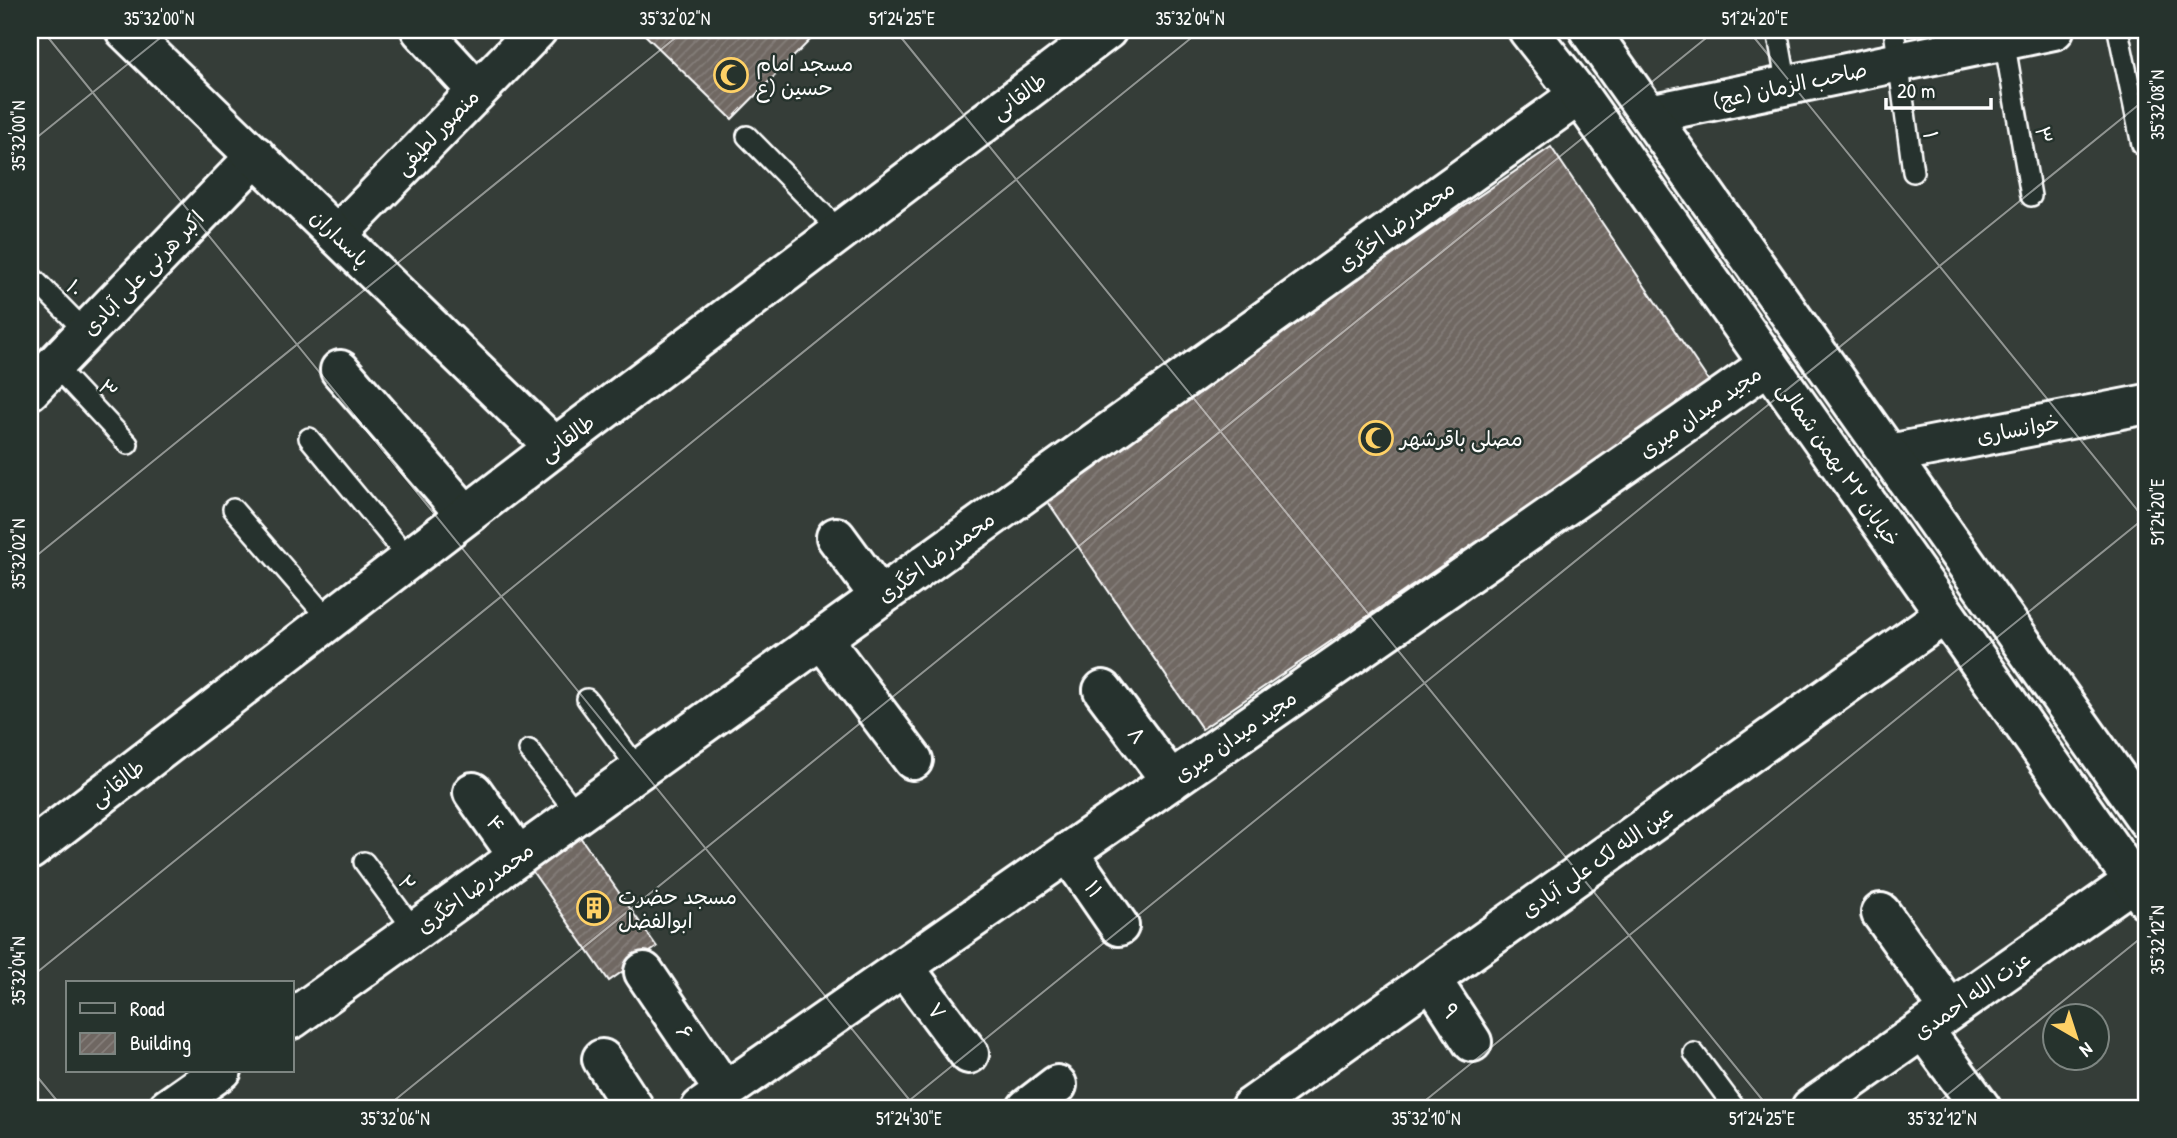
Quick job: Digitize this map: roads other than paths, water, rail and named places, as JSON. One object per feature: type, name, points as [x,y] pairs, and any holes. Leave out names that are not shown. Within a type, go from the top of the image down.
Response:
[{"type":"street","name":"پاسداران","points":[[125,30],[555,447]]},
{"type":"street","points":[[421,30],[477,91]]},
{"type":"street","name":"منصور لطیفی","points":[[337,235],[537,30]]},
{"type":"street","name":"طالقانی","points":[[30,850],[409,558],[1107,30]]},
{"type":"street","name":"خیابان ۲۲ بهمن شمالی","points":[[1528,30],[1579,95],[2141,891]]},
{"type":"street","points":[[1589,30],[2147,820]]},
{"type":"street","name":"صاحب الزمان (عج)","points":[[1649,114],[1787,86],[1896,46],[2054,30]]},
{"type":"street","name":"محمدرضا اخگری","points":[[294,1018],[1579,95]]},
{"type":"street","name":"اکبر هرنی علی آبادی","points":[[42,378],[256,156]]},
{"type":"street","name":"مجید میدان میری","points":[[713,1100],[1769,364]]},
{"type":"street","points":[[340,370],[466,515]]},
{"type":"street","name":"خوانساری","points":[[1889,454],[2147,404]]},
{"type":"street","points":[[836,537],[880,597]]},
{"type":"street","name":"عین الله لک علی آبادی","points":[[1260,1105],[1431,979],[1945,614]]},
{"type":"street","points":[[822,639],[913,760]]},
{"type":"street","name":"۸","points":[[1104,690],[1171,781]]},
{"type":"street","name":"۴","points":[[473,792],[519,856]]},
{"type":"street","name":"۱۱","points":[[1068,852],[1119,926]]},
{"type":"street","name":"عزت الله احمدی","points":[[1833,1102],[1937,1020],[2141,891]]},
{"type":"street","points":[[1881,913],[1981,1108]]},
{"type":"street","name":"۷","points":[[904,967],[969,1054]]},
{"type":"street","name":"۶","points":[[644,972],[713,1100]]},
{"type":"street","name":"۹","points":[[1431,979],[1472,1042]]},
{"type":"street","points":[[602,1059],[634,1108]]},
{"type":"street","points":[[168,1108],[219,1072]]},
{"type":"street","points":[[1027,1108],[1057,1085]]},
{"type":"lane","points":[[1777,30],[1787,86]]},
{"type":"lane","points":[[2118,30],[2142,145]]},
{"type":"lane","name":"۳","points":[[2003,35],[2031,196]]},
{"type":"lane","name":"۱","points":[[1896,46],[1913,172]]},
{"type":"lane","points":[[747,136],[840,231]]},
{"type":"lane","name":"۱۰","points":[[32,277],[86,332]]},
{"type":"lane","name":"۳","points":[[42,378],[128,444]]},
{"type":"lane","points":[[309,438],[409,558]]},
{"type":"lane","points":[[233,509],[329,620]]},
{"type":"lane","points":[[587,699],[639,770]]},
{"type":"lane","points":[[528,750],[577,814]]},
{"type":"lane","name":"۲","points":[[364,862],[415,931]]},
{"type":"lane","points":[[1694,1053],[1735,1108]]},
{"type":"place","name":"مسجد امام حسین (ع","points":[[731,75]]},
{"type":"place","name":"مصلی باقرشهر","points":[[1376,438]]},
{"type":"place","name":"مسجد حضرت ابوالفضل","points":[[594,908]]}]
